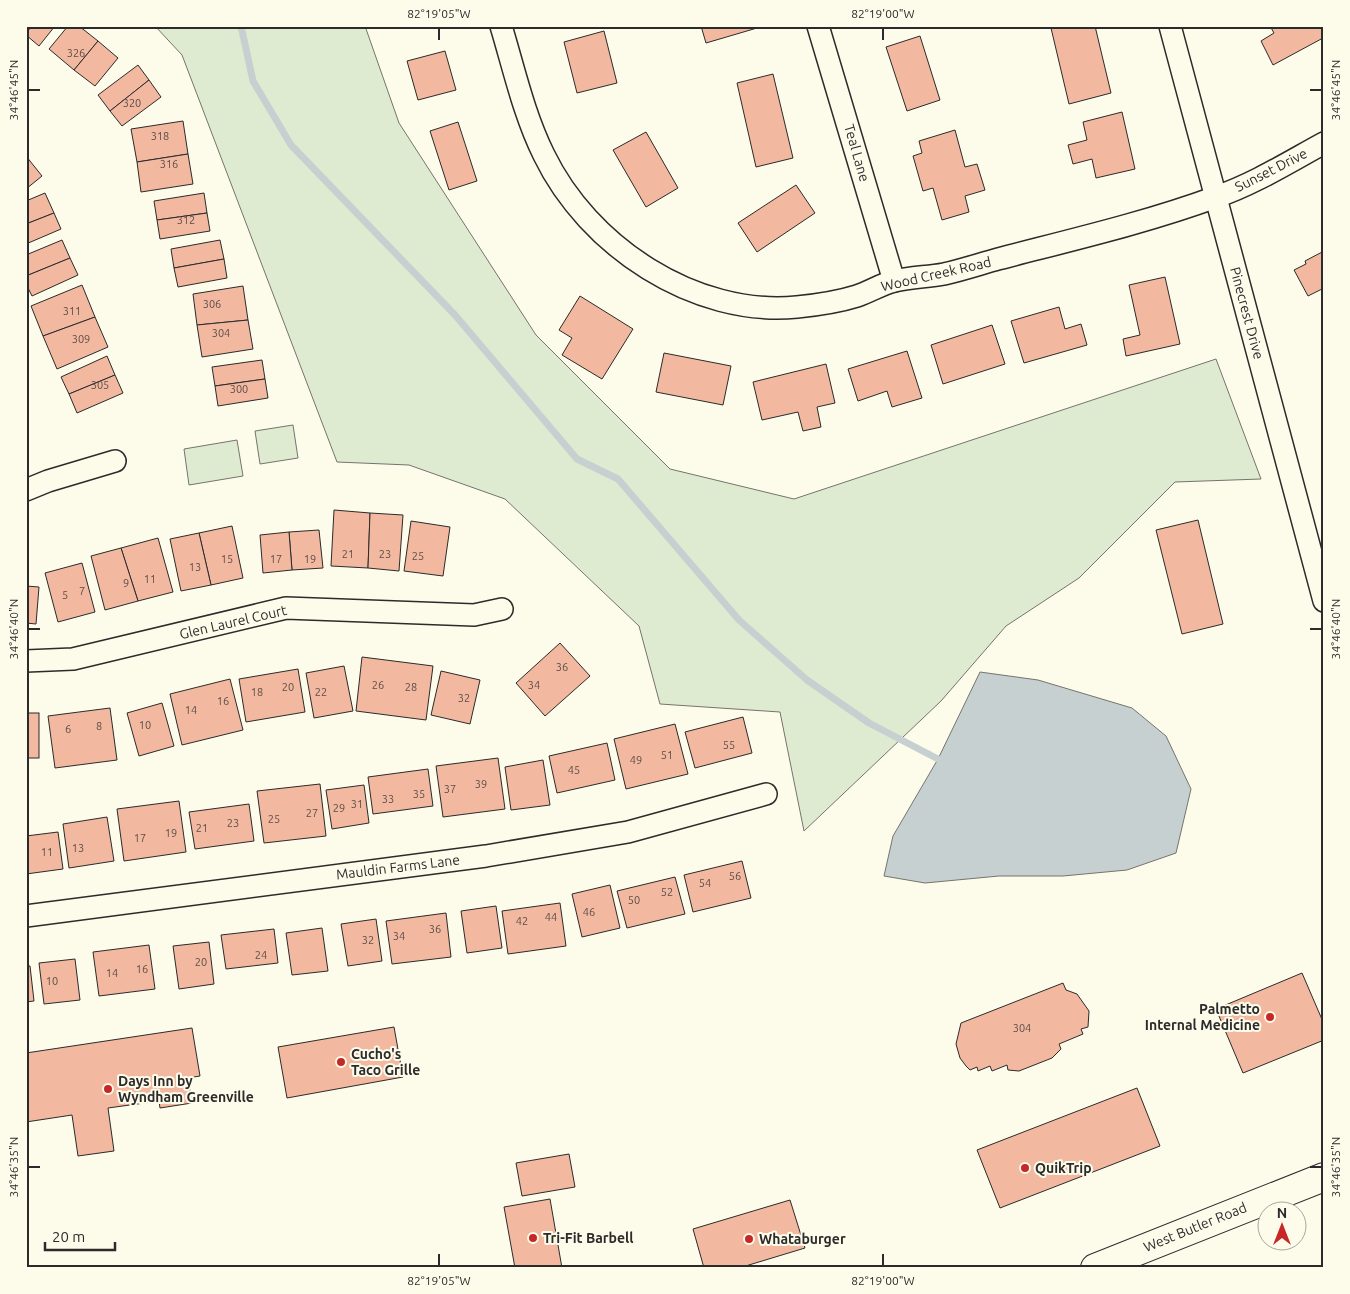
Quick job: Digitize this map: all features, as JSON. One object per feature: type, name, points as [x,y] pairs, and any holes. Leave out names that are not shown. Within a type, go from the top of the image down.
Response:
[{"type":"main road","name":"West Butler Road","points":[[1095,1268],[1324,1177]]},
{"type":"street","name":"Wood Creek Road","points":[[501,26],[530,122],[544,156],[565,191],[594,225],[630,257],[672,282],[695,292],[755,306],[797,307],[841,300],[894,281],[944,274],[1158,216],[1217,197]]},
{"type":"street","name":"Teal Lane","points":[[818,26],[894,281]]},
{"type":"street","name":"Pinecrest Drive","points":[[1170,26],[1318,553],[1324,601]]},
{"type":"street","name":"Sunset Drive","points":[[1217,197],[1324,143]]},
{"type":"street","points":[[26,490],[48,481],[115,461]]},
{"type":"street","name":"Glen Laurel Court","points":[[26,661],[73,659],[286,608],[474,615],[502,609]]},
{"type":"street","name":"Mauldin Farms Lane","points":[[26,916],[496,854],[628,832],[766,794]]},
{"type":"green space","points":[[155,26],[365,26],[399,123],[536,335],[670,469],[794,499],[1216,359],[1261,479],[1175,482],[1079,578],[1006,626],[941,701],[804,831],[780,712],[660,704],[639,626],[505,499],[409,465],[337,462],[182,55]]},
{"type":"green space","points":[[293,425],[298,458],[260,464],[255,431]]},
{"type":"green space","points":[[237,440],[243,476],[189,485],[184,449]]},
{"type":"shaded area","points":[[980,672],[1038,680],[1132,708],[1166,736],[1191,789],[1176,853],[1127,870],[1063,876],[999,876],[925,883],[884,876],[893,836],[938,759]]},
{"type":"building","points":[[31,26],[55,26],[39,46],[26,35]]},
{"type":"building","points":[[68,26],[79,26],[98,41],[74,70],[49,49]]},
{"type":"building","points":[[701,26],[757,26],[757,28],[706,43]]},
{"type":"building","points":[[1057,26],[1095,26],[1111,93],[1069,104],[1051,28]]},
{"type":"building","points":[[1270,26],[1324,26],[1324,40],[1323,38],[1273,65],[1261,41],[1274,33]]},
{"type":"building","points":[[604,31],[617,83],[577,93],[564,42]]},
{"type":"building","points":[[920,36],[940,100],[907,111],[886,47]]},
{"type":"building","points":[[98,41],[118,58],[95,86],[74,70]]},
{"type":"building","points":[[445,51],[456,90],[418,100],[407,61]]},
{"type":"building","points":[[138,65],[149,80],[110,111],[98,95]]},
{"type":"building","points":[[773,74],[793,158],[756,167],[737,83]]},
{"type":"building","points":[[149,80],[161,97],[122,126],[110,111]]},
{"type":"building","points":[[1122,112],[1135,169],[1096,178],[1092,159],[1073,164],[1068,145],[1087,140],[1083,122]]},
{"type":"building","points":[[183,121],[188,154],[137,162],[131,129]]},
{"type":"building","points":[[458,122],[477,181],[449,190],[430,131]]},
{"type":"building","points":[[955,130],[965,167],[977,164],[985,190],[965,196],[969,212],[942,220],[933,188],[923,191],[913,156],[922,153],[919,141]]},
{"type":"building","points":[[646,132],[678,188],[646,207],[613,150]]},
{"type":"building","points":[[188,154],[193,184],[141,192],[137,162]]},
{"type":"building","points":[[26,156],[42,176],[26,189]]},
{"type":"building","points":[[796,185],[815,213],[757,252],[738,223]]},
{"type":"building","points":[[45,193],[54,213],[26,224],[26,201]]},
{"type":"building","points":[[204,193],[207,213],[157,220],[154,201]]},
{"type":"building","points":[[54,213],[61,229],[26,244],[26,224]]},
{"type":"building","points":[[207,213],[210,231],[160,239],[157,220]]},
{"type":"building","points":[[62,240],[70,258],[26,276],[26,255]]},
{"type":"building","points":[[220,240],[224,259],[174,268],[171,249]]},
{"type":"building","points":[[1324,251],[1324,288],[1308,296],[1294,270],[1306,264],[1305,261]]},
{"type":"building","points":[[70,258],[78,275],[32,296],[26,284],[26,276]]},
{"type":"building","points":[[224,259],[227,278],[178,287],[174,268]]},
{"type":"building","points":[[1165,277],[1180,344],[1126,356],[1123,339],[1140,335],[1129,285]]},
{"type":"building","points":[[82,285],[95,317],[43,336],[31,306]]},
{"type":"building","points":[[243,286],[248,320],[197,325],[193,294]]},
{"type":"building","points":[[580,296],[633,329],[602,379],[562,355],[572,338],[559,330]]},
{"type":"building","points":[[1059,307],[1065,329],[1081,324],[1087,345],[1024,363],[1011,321]]},
{"type":"building","points":[[95,317],[108,347],[57,369],[43,336]]},
{"type":"building","points":[[248,320],[253,349],[202,357],[197,325]]},
{"type":"building","points":[[992,325],[1005,364],[943,384],[931,345]]},
{"type":"building","points":[[907,351],[922,398],[892,407],[887,391],[858,401],[848,369]]},
{"type":"building","points":[[664,353],[731,366],[723,405],[656,392]]},
{"type":"building","points":[[107,356],[115,375],[69,394],[61,377]]},
{"type":"building","points":[[262,360],[265,379],[215,386],[212,367]]},
{"type":"building","points":[[826,364],[835,403],[817,407],[821,427],[803,431],[798,412],[762,420],[753,382]]},
{"type":"building","points":[[115,375],[123,393],[77,413],[69,394]]},
{"type":"building","points":[[265,379],[268,398],[218,406],[215,386]]},
{"type":"building","points":[[334,510],[370,513],[368,568],[331,566]]},
{"type":"building","points":[[370,513],[403,515],[399,571],[368,568]]},
{"type":"building","points":[[1198,520],[1223,624],[1182,634],[1156,530]]},
{"type":"building","points":[[411,521],[450,527],[443,576],[404,571]]},
{"type":"building","points":[[232,526],[243,578],[211,585],[199,533]]},
{"type":"building","points":[[319,530],[323,568],[292,570],[289,532]]},
{"type":"building","points":[[289,532],[292,570],[263,573],[260,535]]},
{"type":"building","points":[[199,533],[211,585],[181,591],[170,539]]},
{"type":"building","points":[[158,538],[173,592],[138,601],[121,548]]},
{"type":"building","points":[[121,548],[138,601],[105,610],[91,556]]},
{"type":"building","points":[[82,563],[95,612],[58,622],[45,573]]},
{"type":"building","points":[[26,586],[39,587],[36,624],[26,623]]},
{"type":"building","points":[[560,643],[590,676],[545,716],[516,683]]},
{"type":"building","points":[[362,657],[433,666],[426,720],[356,711]]},
{"type":"building","points":[[344,666],[353,711],[314,718],[306,673]]},
{"type":"building","points":[[298,669],[305,712],[246,722],[239,679]]},
{"type":"building","points":[[441,671],[480,680],[470,724],[431,715]]},
{"type":"building","points":[[230,679],[243,730],[182,745],[170,694]]},
{"type":"building","points":[[162,703],[174,746],[139,756],[127,713]]},
{"type":"building","points":[[110,708],[117,760],[55,768],[48,716]]},
{"type":"building","points":[[26,713],[39,713],[39,758],[26,758]]},
{"type":"building","points":[[743,717],[752,753],[695,768],[685,732]]},
{"type":"building","points":[[675,724],[688,774],[626,789],[614,739]]},
{"type":"building","points":[[607,743],[615,780],[557,793],[549,756]]},
{"type":"building","points":[[498,758],[505,809],[443,817],[436,766]]},
{"type":"building","points":[[543,760],[550,805],[511,810],[505,767]]},
{"type":"building","points":[[428,769],[433,806],[373,814],[368,777]]},
{"type":"building","points":[[320,784],[326,836],[264,843],[257,791]]},
{"type":"building","points":[[364,785],[369,823],[332,829],[326,790]]},
{"type":"building","points":[[179,801],[186,852],[124,861],[117,809]]},
{"type":"building","points":[[249,804],[254,841],[195,849],[189,812]]},
{"type":"building","points":[[107,817],[114,861],[69,868],[63,824]]},
{"type":"building","points":[[58,832],[63,869],[26,874],[26,836]]},
{"type":"building","points":[[742,861],[751,898],[693,912],[684,875]]},
{"type":"building","points":[[675,877],[685,914],[627,928],[617,891]]},
{"type":"building","points":[[610,885],[620,928],[582,937],[572,894]]},
{"type":"building","points":[[560,903],[566,946],[508,954],[502,911]]},
{"type":"building","points":[[496,906],[502,948],[467,953],[461,911]]},
{"type":"building","points":[[446,913],[451,957],[392,964],[386,921]]},
{"type":"building","points":[[376,919],[382,961],[348,966],[341,924]]},
{"type":"building","points":[[322,928],[328,971],[292,975],[286,933]]},
{"type":"building","points":[[274,929],[278,963],[226,969],[221,935]]},
{"type":"building","points":[[209,942],[214,984],[179,989],[173,946]]},
{"type":"building","points":[[149,945],[155,989],[99,996],[93,952]]},
{"type":"building","points":[[75,959],[80,1000],[44,1004],[39,963]]},
{"type":"building","points":[[26,966],[30,966],[34,1001],[26,1002]]},
{"type":"building","name":"Palmetto Internal Medicine","points":[[1302,973],[1324,1024],[1324,1040],[1243,1073],[1216,1009]]},
{"type":"building","points":[[1063,983],[1066,990],[1077,994],[1089,1011],[1088,1027],[1081,1029],[1083,1034],[1059,1044],[1061,1049],[1052,1058],[1019,1071],[1008,1070],[1007,1065],[992,1071],[990,1066],[978,1071],[977,1067],[970,1070],[966,1066],[960,1058],[956,1044],[961,1023]]},
{"type":"building","name":"Cucho's Taco Grille","points":[[394,1027],[403,1077],[287,1098],[278,1047]]},
{"type":"building","name":"Days Inn by Wyndham Greenville","points":[[192,1028],[200,1076],[188,1078],[192,1103],[160,1108],[159,1101],[108,1108],[114,1151],[78,1156],[72,1115],[26,1122],[26,1053]]},
{"type":"building","points":[[1137,1088],[1160,1146],[1000,1208],[977,1150]]},
{"type":"building","points":[[569,1154],[575,1187],[522,1196],[516,1163]]},
{"type":"building","name":"Tri-Fit Barbell","points":[[550,1199],[562,1268],[515,1268],[504,1207]]},
{"type":"building","name":"Whataburger","points":[[790,1200],[805,1248],[739,1268],[704,1268],[693,1229]]},
{"type":"waterway","points":[[241,26],[253,81],[291,145],[455,315],[577,459],[618,479],[739,620],[807,680],[869,723],[938,759]]},
{"type":"place","name":"Palmetto Internal Medicine","points":[[1270,1017]]},
{"type":"place","name":"Cucho's Taco Grille","points":[[341,1062]]},
{"type":"place","name":"Days Inn by Wyndham Greenville","points":[[108,1089]]},
{"type":"place","name":"QuikTrip","points":[[1025,1168]]},
{"type":"place","name":"Tri-Fit Barbell","points":[[533,1238]]},
{"type":"place","name":"Whataburger","points":[[749,1239]]}]
